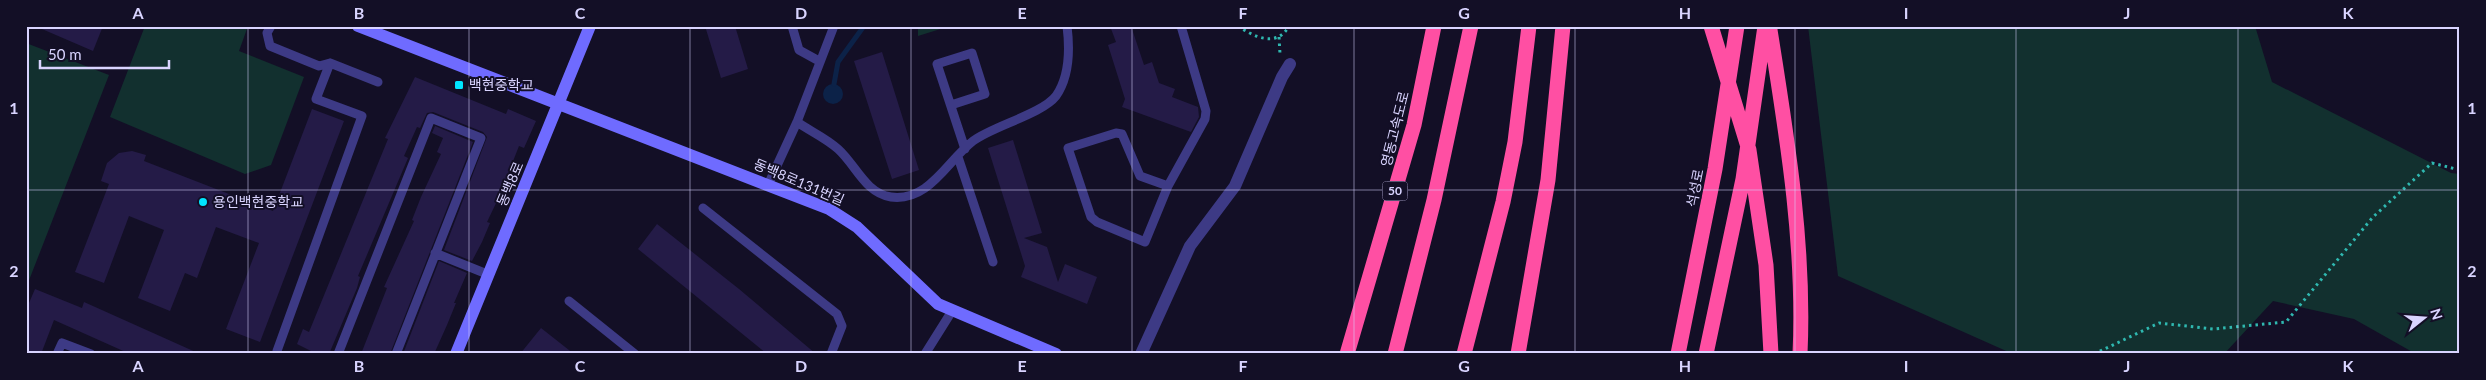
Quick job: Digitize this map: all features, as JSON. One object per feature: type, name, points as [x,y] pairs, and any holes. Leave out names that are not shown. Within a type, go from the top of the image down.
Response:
[{"type":"highway","name":"영동고속도로","points":[[1347,354],[1414,125],[1434,26]]},
{"type":"highway","points":[[1395,354],[1434,200],[1471,26]]},
{"type":"highway","points":[[1464,354],[1503,202],[1515,142],[1529,26]]},
{"type":"highway","points":[[1518,354],[1548,180],[1563,26]]},
{"type":"highway","name":"석성로","points":[[1678,354],[1686,324],[1715,169],[1737,26]]},
{"type":"highway","points":[[1706,354],[1714,326],[1743,179],[1767,26]]},
{"type":"highway","points":[[1767,26],[1791,167],[1799,254],[1800,354]]},
{"type":"highway","points":[[1714,33],[1750,150],[1766,265],[1772,354]]},
{"type":"street","name":"동백8로131번길","points":[[358,26],[768,185],[842,216],[862,232],[938,304],[1056,354]]},
{"type":"street","name":"동백8로","points":[[456,354],[487,274],[590,26]]},
{"type":"street","points":[[1141,354],[1190,246],[1235,186],[1282,77],[1290,64]]},
{"type":"lane","points":[[271,26],[267,34],[270,46],[318,66],[330,62],[378,82]]},
{"type":"lane","points":[[792,26],[799,50],[819,61]]},
{"type":"lane","points":[[768,185],[797,122],[834,26]]},
{"type":"lane","points":[[797,122],[835,147],[868,186],[889,196],[906,196],[929,185],[984,134],[1054,98],[1063,85],[1067,71],[1067,26]]},
{"type":"lane","points":[[1168,186],[1140,176],[1122,134],[1116,133],[1068,148],[1091,217],[1097,222],[1145,242],[1168,186],[1205,119],[1206,111],[1181,26]]},
{"type":"lane","points":[[951,106],[985,94],[972,53],[937,64],[965,150]]},
{"type":"lane","points":[[277,351],[362,116],[316,99],[330,62]]},
{"type":"lane","points":[[338,354],[431,118],[481,138],[396,354]]},
{"type":"lane","points":[[958,157],[993,262]]},
{"type":"lane","points":[[703,208],[837,314],[842,326],[831,354]]},
{"type":"lane","points":[[435,253],[487,274]]},
{"type":"lane","points":[[569,301],[635,354]]},
{"type":"lane","points":[[925,354],[952,311]]},
{"type":"lane","points":[[58,354],[62,343],[91,354]]},
{"type":"path","points":[[1238,26],[1261,38],[1271,39],[1285,33],[1288,26]]},
{"type":"path","points":[[2094,354],[2159,323],[2212,329],[2286,322],[2373,217],[2432,163],[2460,170]]},
{"type":"green space","points":[[145,26],[248,26],[239,51],[304,77],[271,165],[245,174],[110,117]]},
{"type":"green space","points":[[918,26],[950,26],[918,36]]},
{"type":"green space","points":[[1808,26],[2255,26],[2272,82],[2451,173],[2460,174],[2460,354],[2416,354],[2354,319],[2273,301],[2224,354],[2013,354],[1838,276]]},
{"type":"green space","points":[[26,43],[109,75],[26,288]]},
{"type":"water","points":[[833,84],[840,87],[843,94],[840,101],[833,104],[826,101],[823,94],[826,87]]},
{"type":"building","points":[[35,26],[103,26],[93,51]]},
{"type":"building","points":[[705,26],[735,26],[748,69],[721,78]]},
{"type":"building","points":[[1110,26],[1131,26],[1144,65],[1152,62],[1159,83],[1175,89],[1172,97],[1198,107],[1199,117],[1191,132],[1122,107],[1125,99],[1108,45],[1116,42]]},
{"type":"building","points":[[882,52],[919,170],[892,179],[854,61]]},
{"type":"building","points":[[415,77],[506,114],[508,109],[536,121],[524,148],[519,146],[508,174],[510,174],[487,222],[490,223],[472,261],[444,250],[487,137],[483,132],[433,112],[427,113],[420,128],[417,127],[404,156],[408,158],[358,276],[360,277],[357,288],[329,354],[317,354],[297,344],[303,329],[309,332],[388,139],[385,138]]},
{"type":"building","points":[[312,109],[344,121],[260,342],[226,329],[259,243],[216,227],[197,278],[185,273],[170,311],[138,298],[164,230],[129,216],[104,283],[75,272],[109,184],[101,181],[107,163],[119,153],[132,151],[146,155],[144,161],[273,211]]},
{"type":"building","points":[[435,126],[473,142],[390,354],[361,354],[387,288],[384,287],[414,221],[412,220],[421,197],[441,154],[437,152],[443,138],[432,133]]},
{"type":"building","points":[[1013,140],[1042,233],[1024,238],[1047,247],[1058,282],[1065,264],[1097,277],[1087,304],[1021,277],[1025,266],[988,148]]},
{"type":"building","points":[[657,224],[739,289],[816,354],[767,354],[638,249]]},
{"type":"building","points":[[439,261],[467,273],[454,303],[456,303],[434,354],[403,354]]},
{"type":"building","points":[[35,289],[82,308],[84,302],[200,354],[130,354],[54,320],[41,354],[26,354],[26,310]]},
{"type":"building","points":[[541,328],[574,354],[520,354]]},
{"type":"waterway","points":[[834,84],[838,62],[864,26]]},
{"type":"place","name":"백현중학교","points":[[459,85]]},
{"type":"place","name":"용인백현중학교","points":[[203,202]]}]
